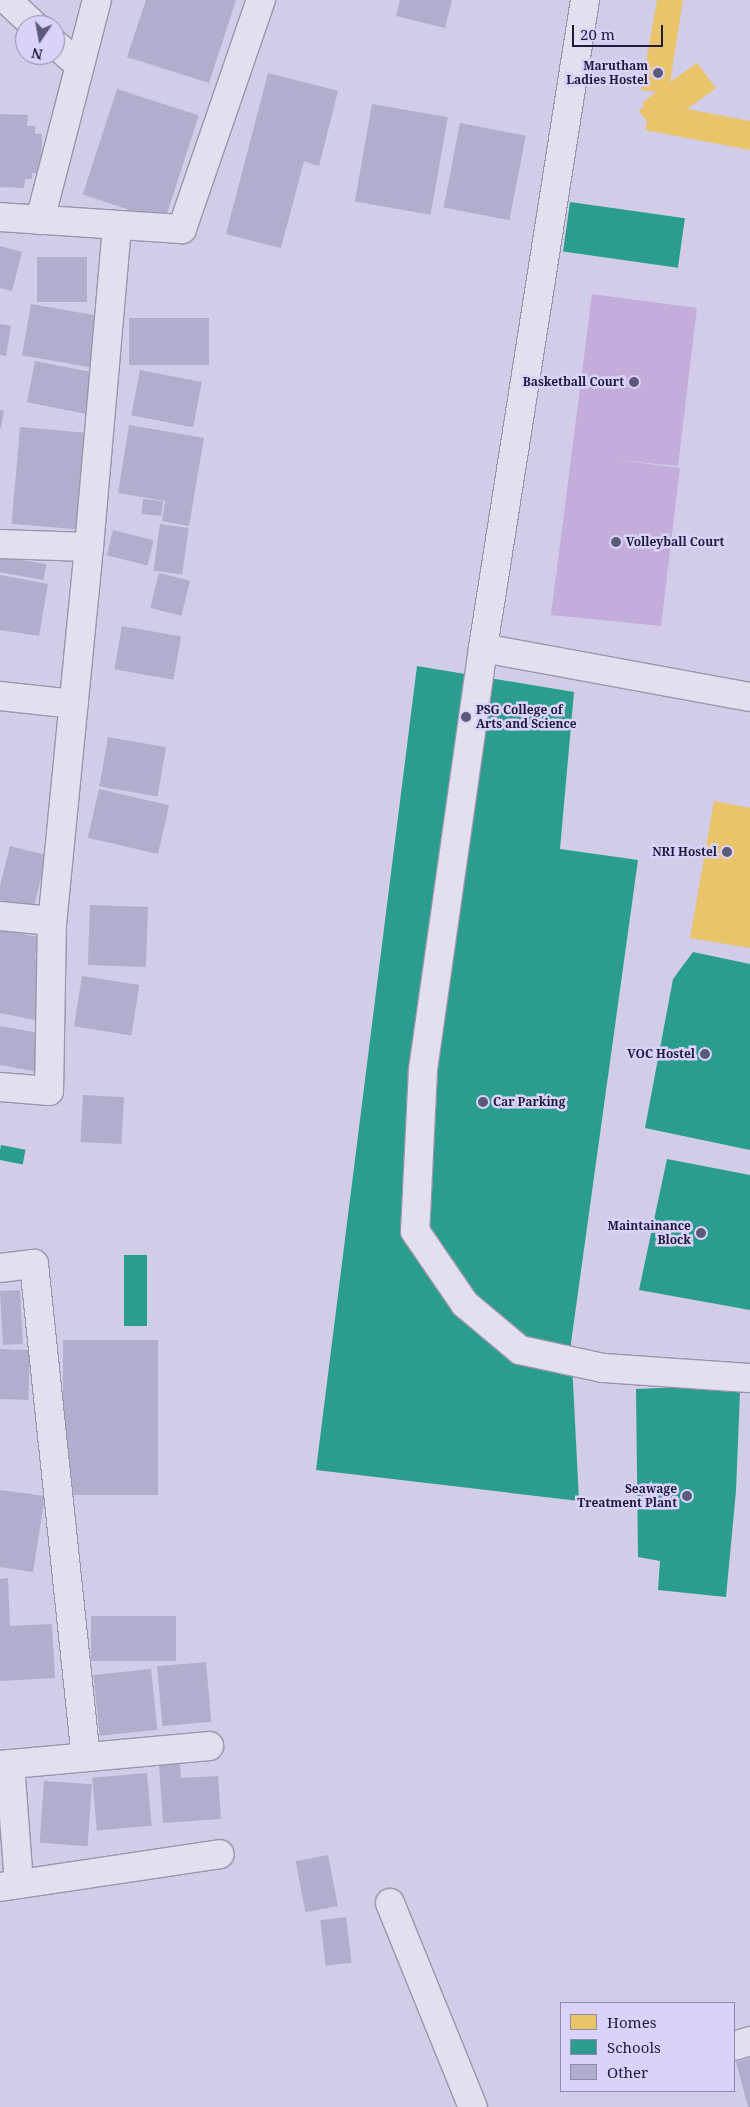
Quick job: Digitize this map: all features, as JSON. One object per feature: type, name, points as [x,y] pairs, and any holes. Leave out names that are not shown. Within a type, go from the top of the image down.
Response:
[{"type":"street","points":[[6,0],[23,15]]},
{"type":"street","points":[[40,220],[96,0]]},
{"type":"street","points":[[0,218],[182,230],[261,0]]},
{"type":"street","points":[[586,0],[483,648],[423,1070],[415,1231],[465,1304],[520,1350],[603,1368],[750,1378]]},
{"type":"street","points":[[65,53],[79,65]]},
{"type":"street","points":[[0,1087],[49,1091],[52,922],[89,547],[117,226]]},
{"type":"street","points":[[0,544],[89,547]]},
{"type":"street","points":[[483,648],[750,697]]},
{"type":"street","points":[[0,696],[74,704]]},
{"type":"street","points":[[0,916],[52,922]]},
{"type":"street","points":[[0,1268],[34,1264],[86,1758]]},
{"type":"street","points":[[209,1746],[5,1765],[10,1885],[220,1854]]},
{"type":"street","points":[[390,1903],[473,2107]]},
{"type":"street","points":[[735,2046],[750,2041]]},
{"type":"shaded area","points":[[592,294],[697,308],[678,466],[617,460],[680,468],[661,626],[551,615]]},
{"type":"building: Homes","name":"Marutham Ladies Hostel","points":[[657,0],[683,0],[670,82],[697,63],[716,88],[687,109],[750,121],[750,150],[645,130],[647,121],[639,111],[644,106],[642,103],[656,92],[641,90]]},
{"type":"building: Homes","name":"NRI Hostel","points":[[714,801],[750,808],[750,948],[690,938]]},
{"type":"building: Schools","points":[[570,202],[685,218],[678,268],[563,252]]},
{"type":"building: Schools","name":"Car Parking","points":[[417,666],[574,692],[560,849],[638,860],[571,1343],[579,1501],[316,1470]]},
{"type":"building: Schools","name":"VOC Hostel","points":[[693,952],[750,964],[750,1150],[645,1128],[673,979]]},
{"type":"building: Schools","points":[[1,1145],[26,1150],[23,1164],[0,1160]]},
{"type":"building: Schools","name":"Maintainance Block","points":[[667,1159],[750,1175],[750,1310],[639,1290]]},
{"type":"building: Schools","points":[[124,1255],[147,1255],[147,1326],[124,1326]]},
{"type":"building: Schools","name":"Seawage Treatment Plant","points":[[708,1386],[740,1392],[736,1491],[726,1597],[658,1590],[660,1561],[638,1557],[636,1389]]},
{"type":"building: Other","points":[[146,0],[236,0],[209,83],[127,57]]},
{"type":"building: Other","points":[[400,0],[452,0],[445,28],[396,16]]},
{"type":"building: Other","points":[[268,73],[338,91],[319,166],[304,161],[281,248],[226,234]]},
{"type":"building: Other","points":[[117,89],[199,116],[164,221],[83,195]]},
{"type":"building: Other","points":[[372,104],[448,117],[431,215],[355,201]]},
{"type":"building: Other","points":[[0,114],[28,115],[27,126],[35,126],[35,134],[42,134],[41,173],[32,173],[32,179],[25,179],[24,188],[0,187]]},
{"type":"building: Other","points":[[460,123],[526,136],[509,220],[444,207]]},
{"type":"building: Other","points":[[0,246],[22,252],[12,291],[0,288]]},
{"type":"building: Other","points":[[37,257],[87,257],[87,302],[37,302]]},
{"type":"building: Other","points":[[31,304],[102,317],[93,368],[22,355]]},
{"type":"building: Other","points":[[129,318],[209,318],[209,365],[129,365]]},
{"type":"building: Other","points":[[0,324],[11,326],[6,356],[0,355]]},
{"type":"building: Other","points":[[35,361],[94,372],[86,414],[27,402]]},
{"type":"building: Other","points":[[140,370],[202,382],[193,427],[131,415]]},
{"type":"building: Other","points":[[0,410],[4,410],[1,428],[0,428]]},
{"type":"building: Other","points":[[129,425],[204,438],[189,526],[162,521],[165,501],[118,493]]},
{"type":"building: Other","points":[[20,427],[88,433],[79,530],[12,524]]},
{"type":"building: Other","points":[[143,499],[163,501],[161,516],[141,514]]},
{"type":"building: Other","points":[[160,524],[189,528],[182,575],[153,571]]},
{"type":"building: Other","points":[[113,530],[154,540],[147,565],[107,555]]},
{"type":"building: Other","points":[[0,556],[46,564],[44,580],[0,572]]},
{"type":"building: Other","points":[[159,573],[190,581],[181,616],[150,608]]},
{"type":"building: Other","points":[[0,575],[48,584],[39,636],[0,630]]},
{"type":"building: Other","points":[[122,626],[181,636],[173,680],[114,669]]},
{"type":"building: Other","points":[[108,737],[166,747],[157,796],[99,786]]},
{"type":"building: Other","points":[[99,789],[169,805],[158,854],[88,838]]},
{"type":"building: Other","points":[[10,846],[47,855],[34,909],[0,900],[0,886]]},
{"type":"building: Other","points":[[90,905],[148,907],[146,967],[88,965]]},
{"type":"building: Other","points":[[0,929],[38,937],[35,957],[46,960],[35,1020],[0,1013]]},
{"type":"building: Other","points":[[82,976],[139,985],[131,1035],[74,1026]]},
{"type":"building: Other","points":[[0,1026],[45,1034],[38,1072],[0,1065]]},
{"type":"building: Other","points":[[83,1095],[124,1097],[121,1144],[81,1142]]},
{"type":"building: Other","points":[[20,1290],[23,1344],[3,1345],[0,1291]]},
{"type":"building: Other","points":[[63,1340],[158,1340],[158,1495],[63,1495]]},
{"type":"building: Other","points":[[0,1349],[30,1350],[28,1400],[0,1399]]},
{"type":"building: Other","points":[[0,1490],[45,1496],[33,1572],[0,1567]]},
{"type":"building: Other","points":[[8,1578],[10,1626],[52,1624],[55,1678],[0,1681],[0,1579]]},
{"type":"building: Other","points":[[91,1616],[176,1616],[176,1661],[91,1661]]},
{"type":"building: Other","points":[[206,1662],[211,1722],[162,1726],[157,1666]]},
{"type":"building: Other","points":[[151,1669],[157,1730],[100,1736],[93,1675]]},
{"type":"building: Other","points":[[180,1764],[181,1778],[218,1776],[221,1819],[163,1823],[159,1765]]},
{"type":"building: Other","points":[[147,1773],[152,1826],[97,1831],[92,1778]]},
{"type":"building: Other","points":[[44,1781],[92,1784],[88,1846],[40,1843]]},
{"type":"building: Other","points":[[328,1855],[338,1906],[306,1912],[296,1861]]},
{"type":"building: Other","points":[[346,1917],[352,1963],[326,1966],[320,1920]]},
{"type":"building: Other","points":[[750,2058],[750,2107],[748,2107],[736,2062]]},
{"type":"place","name":"Marutham Ladies Hostel","points":[[658,73]]},
{"type":"place","name":"Basketball Court","points":[[634,382]]},
{"type":"place","name":"Volleyball Court","points":[[616,542]]},
{"type":"place","name":"PSG College of Arts and Science","points":[[466,717]]},
{"type":"place","name":"NRI Hostel","points":[[727,852]]},
{"type":"place","name":"VOC Hostel","points":[[705,1054]]},
{"type":"place","name":"Car Parking","points":[[483,1102]]},
{"type":"place","name":"Maintainance Block","points":[[701,1233]]},
{"type":"place","name":"Seawage Treatment Plant","points":[[687,1496]]}]
